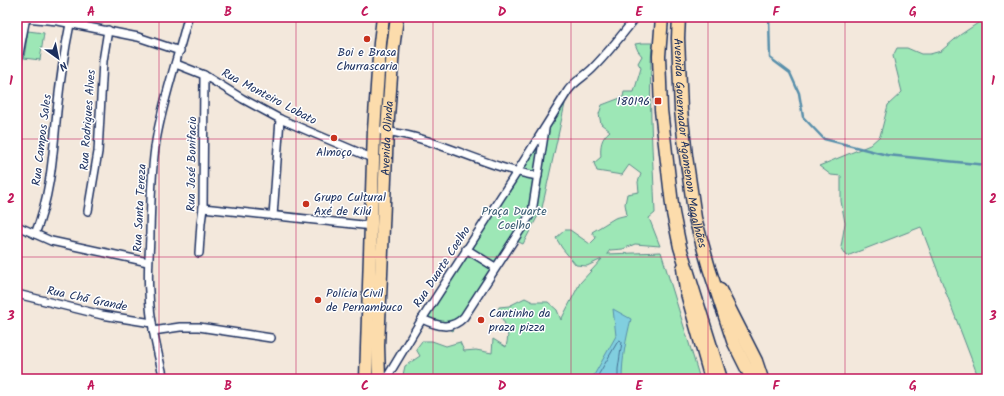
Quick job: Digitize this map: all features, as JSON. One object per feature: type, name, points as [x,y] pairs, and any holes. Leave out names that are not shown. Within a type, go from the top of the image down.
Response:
[{"type":"main road","name":"Avenida Olinda","points":[[379,379],[378,346],[381,130],[380,43],[383,17]]},
{"type":"main road","name":"Avenida Olinda","points":[[366,379],[374,159],[381,130],[397,17]]},
{"type":"main road","name":"Avenida Governador Agamenon Magalhães","points":[[662,17],[659,56],[661,110],[673,213],[680,247],[717,378]]},
{"type":"main road","name":"Avenida Governador Agamenon Magalhães","points":[[679,17],[678,38],[681,110],[695,218],[709,268],[733,341],[751,377]]},
{"type":"main road","name":"Avenida Governador Agamenon Magalhães","points":[[709,268],[756,361],[762,379]]},
{"type":"street","points":[[17,64],[25,17],[108,30],[138,37],[180,51]]},
{"type":"street","name":"Rua Santa Tereza","points":[[164,379],[152,327],[149,292],[148,262],[152,173],[159,127],[188,17]]},
{"type":"street","name":"Rua Duarte Coelho","points":[[386,379],[466,249],[517,172],[570,87],[603,58],[636,17]]},
{"type":"street","name":"Rua Campos Sales","points":[[35,234],[42,217],[49,185],[63,57],[70,24]]},
{"type":"street","name":"Rua Rodrigues Alves","points":[[88,211],[98,152],[103,61],[108,30]]},
{"type":"street","name":"Rua Monteiro Lobato","points":[[176,64],[204,74],[243,99],[280,119],[374,159]]},
{"type":"street","name":"Rua José Bonifacio","points":[[199,254],[203,208],[204,74]]},
{"type":"street","points":[[273,216],[280,119]]},
{"type":"street","name":"Rua Duarte Coelho","points":[[422,319],[436,326],[454,325],[459,323],[532,212],[546,125]]},
{"type":"street","points":[[381,130],[401,133],[431,141],[517,172],[538,176]]},
{"type":"street","points":[[203,208],[372,226]]},
{"type":"street","points":[[17,226],[51,240],[148,262]]},
{"type":"street","points":[[466,249],[496,267]]},
{"type":"street","name":"Rua Chã Grande","points":[[17,294],[152,327],[199,327],[271,338]]},
{"type":"green space","points":[[987,20],[987,379],[979,379],[921,227],[847,256],[841,247],[845,223],[841,201],[841,176],[831,175],[819,166],[870,145],[880,136],[888,105],[902,92],[893,56],[897,48],[907,48],[921,54],[930,54],[941,51],[960,35],[981,21]]},
{"type":"green space","points":[[28,31],[44,33],[40,60],[24,58]]},
{"type":"green space","points":[[652,43],[651,107],[655,213],[649,218],[660,246],[635,244],[623,249],[610,250],[607,254],[661,252],[700,379],[402,379],[405,366],[420,356],[416,349],[422,341],[432,341],[446,346],[460,342],[464,351],[476,350],[492,353],[493,339],[506,347],[508,332],[506,325],[498,312],[499,307],[509,306],[525,298],[533,302],[548,302],[557,310],[561,320],[580,283],[602,259],[587,266],[576,265],[556,238],[565,230],[570,230],[590,244],[596,238],[592,232],[615,218],[627,215],[625,204],[627,194],[639,192],[638,182],[641,174],[629,165],[622,175],[597,171],[594,163],[601,157],[602,142],[610,131],[601,124],[599,114],[602,105],[623,97],[624,92],[634,92],[641,68],[638,63],[642,56],[635,44]]},
{"type":"green space","name":"Praça Duarte Coelho","points":[[565,104],[542,208],[523,244],[514,240],[500,254],[453,331],[427,317],[523,167]]},
{"type":"water","points":[[613,309],[631,319],[627,334],[622,379],[588,379],[593,377],[616,336]]},
{"type":"waterway","points":[[769,17],[770,58],[790,73],[799,93],[803,117],[824,139],[887,155],[987,165]]},
{"type":"place","name":"Boi e Brasa Churrascaria","points":[[367,39]]},
{"type":"place","name":"180196","points":[[658,101]]},
{"type":"place","name":"Almoço","points":[[334,138]]},
{"type":"place","name":"Grupo Cultural Axé de Kilú","points":[[306,204]]},
{"type":"place","name":"Polícia Civil de Pernambuco","points":[[318,300]]},
{"type":"place","name":"Cantinho da praza pizza","points":[[481,320]]}]
